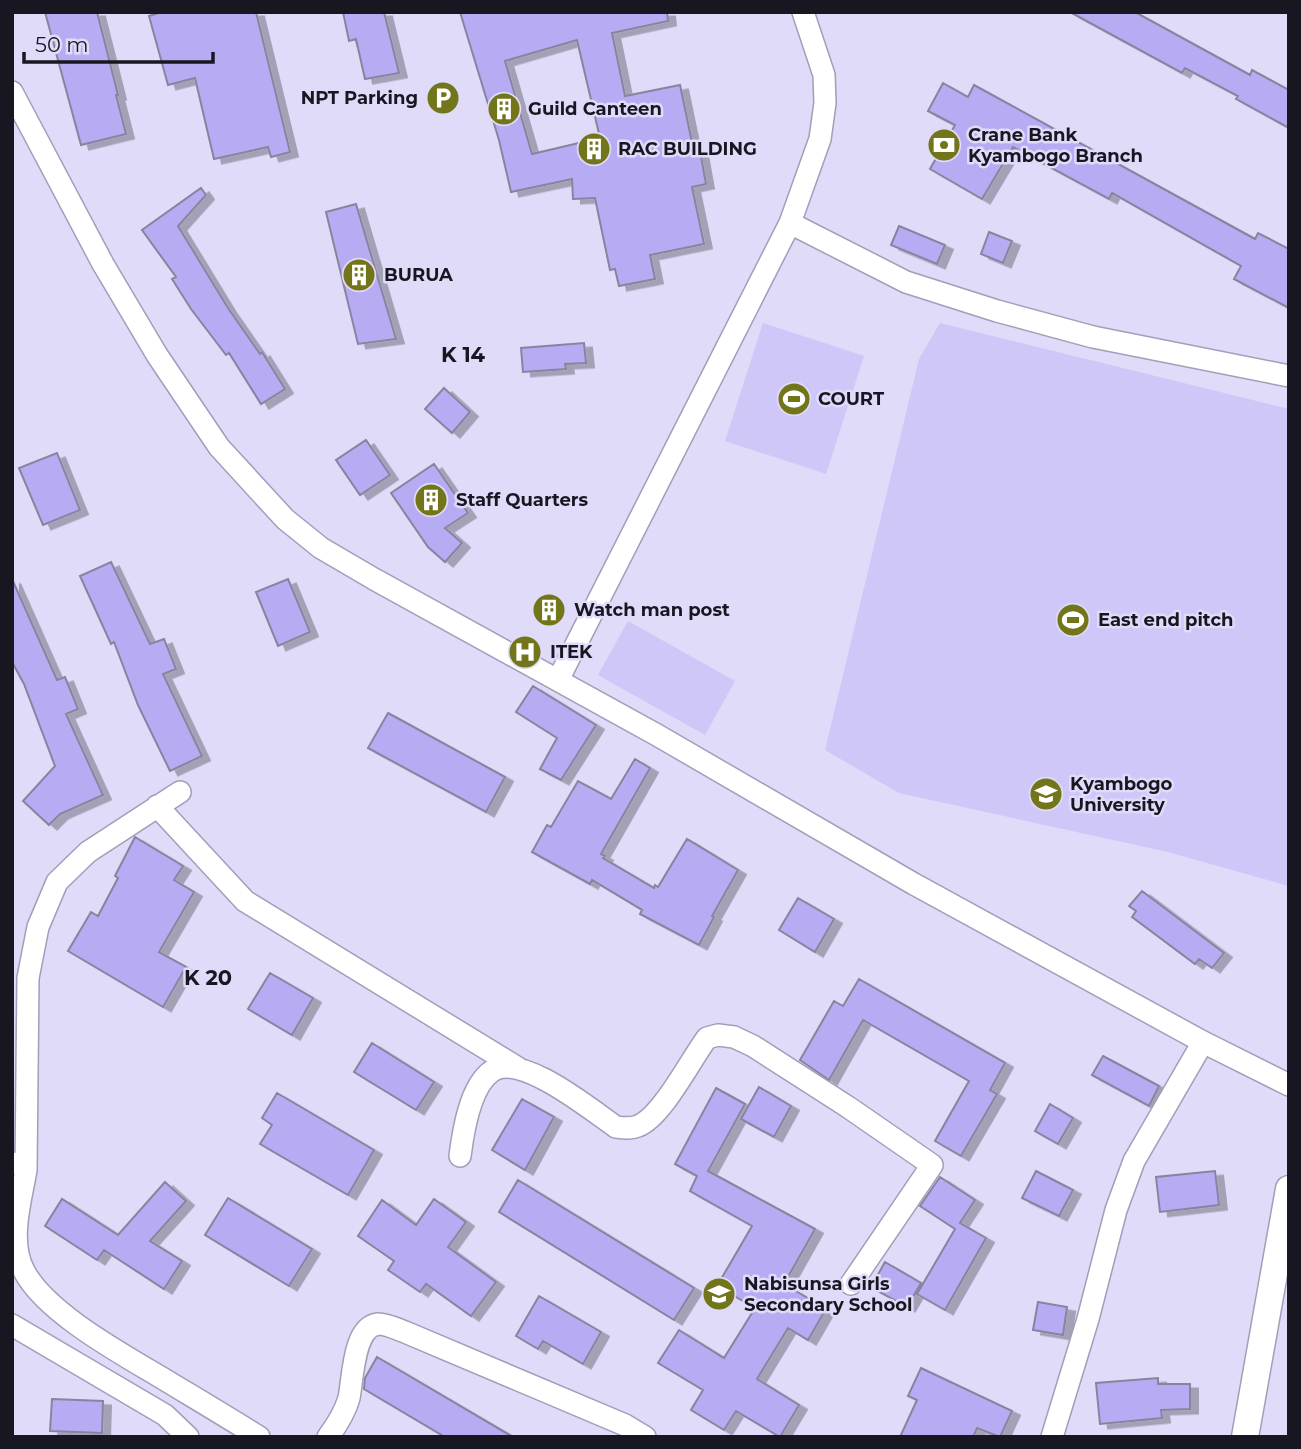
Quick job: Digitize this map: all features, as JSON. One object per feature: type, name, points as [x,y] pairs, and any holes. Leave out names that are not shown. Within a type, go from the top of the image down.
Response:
[{"type":"street","points":[[558,680],[790,223],[820,138],[825,103],[824,75],[803,12]]},
{"type":"street","points":[[12,92],[103,264],[157,355],[219,447],[285,519],[321,548],[657,735],[914,884],[1203,1042],[1289,1085]]},
{"type":"street","points":[[790,223],[906,282],[998,311],[1093,337],[1289,376]]},
{"type":"street","points":[[180,792],[88,852],[65,874],[57,882],[38,928],[28,978],[17,1247],[24,1270],[45,1297],[91,1336],[259,1437]]},
{"type":"street","points":[[157,806],[245,901],[519,1068],[538,1075],[616,1127],[630,1128],[641,1125],[655,1115],[707,1038],[718,1035],[734,1037],[753,1045],[848,1107],[932,1165],[851,1284]]},
{"type":"street","points":[[1052,1437],[1088,1319],[1116,1210],[1134,1161],[1203,1042]]},
{"type":"street","points":[[460,1156],[468,1114],[483,1080],[494,1070],[505,1067],[519,1068]]},
{"type":"street","points":[[1245,1437],[1289,1189]]},
{"type":"street","points":[[328,1437],[341,1417],[348,1399],[355,1352],[371,1327],[379,1324],[405,1332],[625,1425],[645,1437]]},
{"type":"street","points":[[12,1325],[165,1415],[188,1437]]},
{"type":"shaded area","name":"COURT","points":[[763,323],[864,356],[826,474],[725,441]]},
{"type":"shaded area","name":"East end pitch","points":[[940,323],[1289,409],[1289,886],[1168,852],[899,793],[825,750],[919,359]]},
{"type":"shaded area","points":[[628,621],[735,681],[705,735],[598,675]]},
{"type":"building","points":[[45,12],[97,12],[126,134],[81,145]]},
{"type":"building","points":[[162,12],[256,12],[290,152],[271,157],[268,147],[214,159],[195,78],[168,85],[149,16]]},
{"type":"building","points":[[343,12],[384,12],[399,73],[365,79],[356,39],[349,41]]},
{"type":"building","points":[[460,12],[667,12],[668,21],[612,33],[625,96],[680,85],[694,152],[700,151],[706,184],[692,187],[704,244],[650,255],[655,279],[619,286],[615,269],[610,270],[595,198],[573,199],[572,179],[511,192],[499,140]],"holes":[[[577,40],[600,138],[532,154],[505,61]]]},
{"type":"building","points":[[1070,12],[1135,12],[1250,75],[1252,70],[1289,90],[1289,128],[1236,99],[1238,96],[1185,68],[1182,73]]},
{"type":"building","points":[[943,83],[968,97],[974,85],[1255,239],[1258,233],[1289,249],[1289,308],[1234,279],[1241,266],[1112,193],[1109,199],[1013,147],[982,199],[930,169],[955,125],[928,111]]},
{"type":"building","points":[[201,188],[206,195],[178,226],[228,308],[260,354],[262,352],[285,389],[261,404],[229,353],[226,355],[191,309],[172,279],[176,277],[142,230]]},
{"type":"building","name":"BURUA","points":[[356,204],[396,339],[358,344],[326,212]]},
{"type":"building","points":[[899,226],[945,245],[937,264],[891,245]]},
{"type":"building","points":[[989,232],[1012,241],[1003,263],[981,254]]},
{"type":"building","points":[[584,343],[586,363],[565,364],[566,369],[523,372],[521,348]]},
{"type":"building","points":[[444,388],[470,412],[452,433],[425,409]]},
{"type":"building","points":[[366,440],[390,475],[360,495],[336,460]]},
{"type":"building","points":[[57,453],[80,510],[43,525],[19,468]]},
{"type":"building","name":"Staff Quarters","points":[[434,464],[468,513],[445,528],[462,543],[445,562],[428,547],[391,493]]},
{"type":"building","points":[[111,562],[150,644],[164,639],[176,669],[163,674],[202,756],[170,771],[138,705],[114,642],[111,644],[80,576]]},
{"type":"building","points":[[12,579],[57,680],[65,677],[78,709],[66,714],[103,795],[60,814],[49,825],[23,801],[55,766],[24,684],[12,662]]},
{"type":"building","points":[[288,579],[310,632],[278,646],[256,592]]},
{"type":"building","points":[[533,686],[596,725],[561,780],[540,769],[557,738],[516,712]]},
{"type":"building","points":[[388,713],[505,777],[486,812],[368,748]]},
{"type":"building","points":[[635,759],[650,768],[601,854],[605,856],[603,858],[654,888],[655,885],[658,887],[687,839],[738,870],[699,945],[640,914],[642,910],[592,880],[590,884],[532,852],[547,825],[551,827],[578,781],[611,799]]},
{"type":"building","points":[[135,837],[183,866],[174,880],[194,892],[159,952],[186,967],[163,1007],[68,951],[91,912],[98,916]]},
{"type":"building","points":[[1142,891],[1224,953],[1212,968],[1199,959],[1195,964],[1132,917],[1136,911],[1129,906]]},
{"type":"building","points":[[798,898],[834,919],[815,952],[779,930]]},
{"type":"building","points":[[270,973],[313,998],[292,1035],[248,1009]]},
{"type":"building","points":[[859,979],[1005,1063],[990,1090],[997,1094],[961,1156],[935,1141],[969,1081],[863,1020],[829,1080],[800,1060],[834,1001],[843,1006]]},
{"type":"building","points":[[372,1043],[434,1082],[416,1110],[354,1072]]},
{"type":"building","points":[[1103,1056],[1159,1086],[1149,1106],[1092,1075]]},
{"type":"building","points":[[759,1087],[791,1106],[774,1137],[741,1119]]},
{"type":"building","points":[[716,1088],[745,1104],[708,1171],[815,1229],[784,1284],[826,1309],[808,1340],[788,1328],[757,1379],[799,1405],[780,1437],[736,1411],[724,1430],[691,1410],[703,1390],[658,1363],[679,1330],[724,1358],[755,1308],[717,1286],[752,1226],[690,1191],[697,1176],[675,1164]]},
{"type":"building","points":[[277,1093],[374,1150],[348,1195],[260,1144],[272,1125],[262,1118]]},
{"type":"building","points":[[522,1099],[554,1117],[525,1170],[492,1150]]},
{"type":"building","points":[[1050,1104],[1073,1118],[1058,1144],[1035,1131]]},
{"type":"building","points":[[1036,1171],[1073,1190],[1059,1216],[1022,1198]]},
{"type":"building","points":[[1215,1171],[1219,1205],[1160,1212],[1156,1177]]},
{"type":"building","points":[[940,1177],[975,1200],[960,1223],[986,1238],[945,1310],[917,1294],[955,1229],[920,1206]]},
{"type":"building","points":[[518,1180],[694,1288],[674,1320],[499,1212]]},
{"type":"building","points":[[165,1182],[186,1201],[150,1241],[182,1261],[164,1289],[104,1250],[97,1260],[45,1226],[62,1199],[118,1235]]},
{"type":"building","points":[[228,1198],[312,1249],[289,1286],[205,1235]]},
{"type":"building","points":[[434,1199],[466,1222],[448,1247],[496,1282],[471,1316],[426,1284],[420,1292],[388,1270],[394,1261],[358,1236],[382,1200],[416,1225]]},
{"type":"building","points":[[885,1262],[921,1283],[907,1307],[871,1287]]},
{"type":"building","points":[[539,1296],[601,1332],[583,1364],[543,1341],[538,1349],[516,1336]]},
{"type":"building","points":[[1038,1302],[1067,1307],[1063,1335],[1033,1330]]},
{"type":"building","points":[[377,1357],[513,1437],[445,1437],[364,1389],[365,1378]]},
{"type":"building","points":[[921,1368],[1012,1411],[1000,1437],[977,1428],[973,1437],[900,1437],[917,1400],[908,1396]]},
{"type":"building","points":[[1158,1378],[1158,1384],[1190,1384],[1190,1409],[1161,1410],[1162,1418],[1100,1424],[1096,1383]]},
{"type":"building","points":[[52,1399],[103,1401],[102,1433],[50,1431]]},
{"type":"place","name":"NPT Parking","points":[[443,98]]},
{"type":"place","name":"Guild Canteen","points":[[504,109]]},
{"type":"place","name":"Crane Bank Kyambogo Branch","points":[[944,145]]},
{"type":"place","name":"RAC BUILDING","points":[[594,149]]},
{"type":"place","name":"BURUA","points":[[359,275]]},
{"type":"place","name":"COURT","points":[[794,399]]},
{"type":"place","name":"Staff Quarters","points":[[431,500]]},
{"type":"place","name":"Watch man post","points":[[549,610]]},
{"type":"place","name":"East end pitch","points":[[1073,620]]},
{"type":"place","name":"ITEK","points":[[525,652]]},
{"type":"place","name":"Kyambogo University","points":[[1046,794]]},
{"type":"place","name":"Nabisunsa Girls Secondary School","points":[[719,1294]]},
{"type":"district","name":"K 14","points":[[463,354]]},
{"type":"district","name":"K 20","points":[[208,977]]}]
